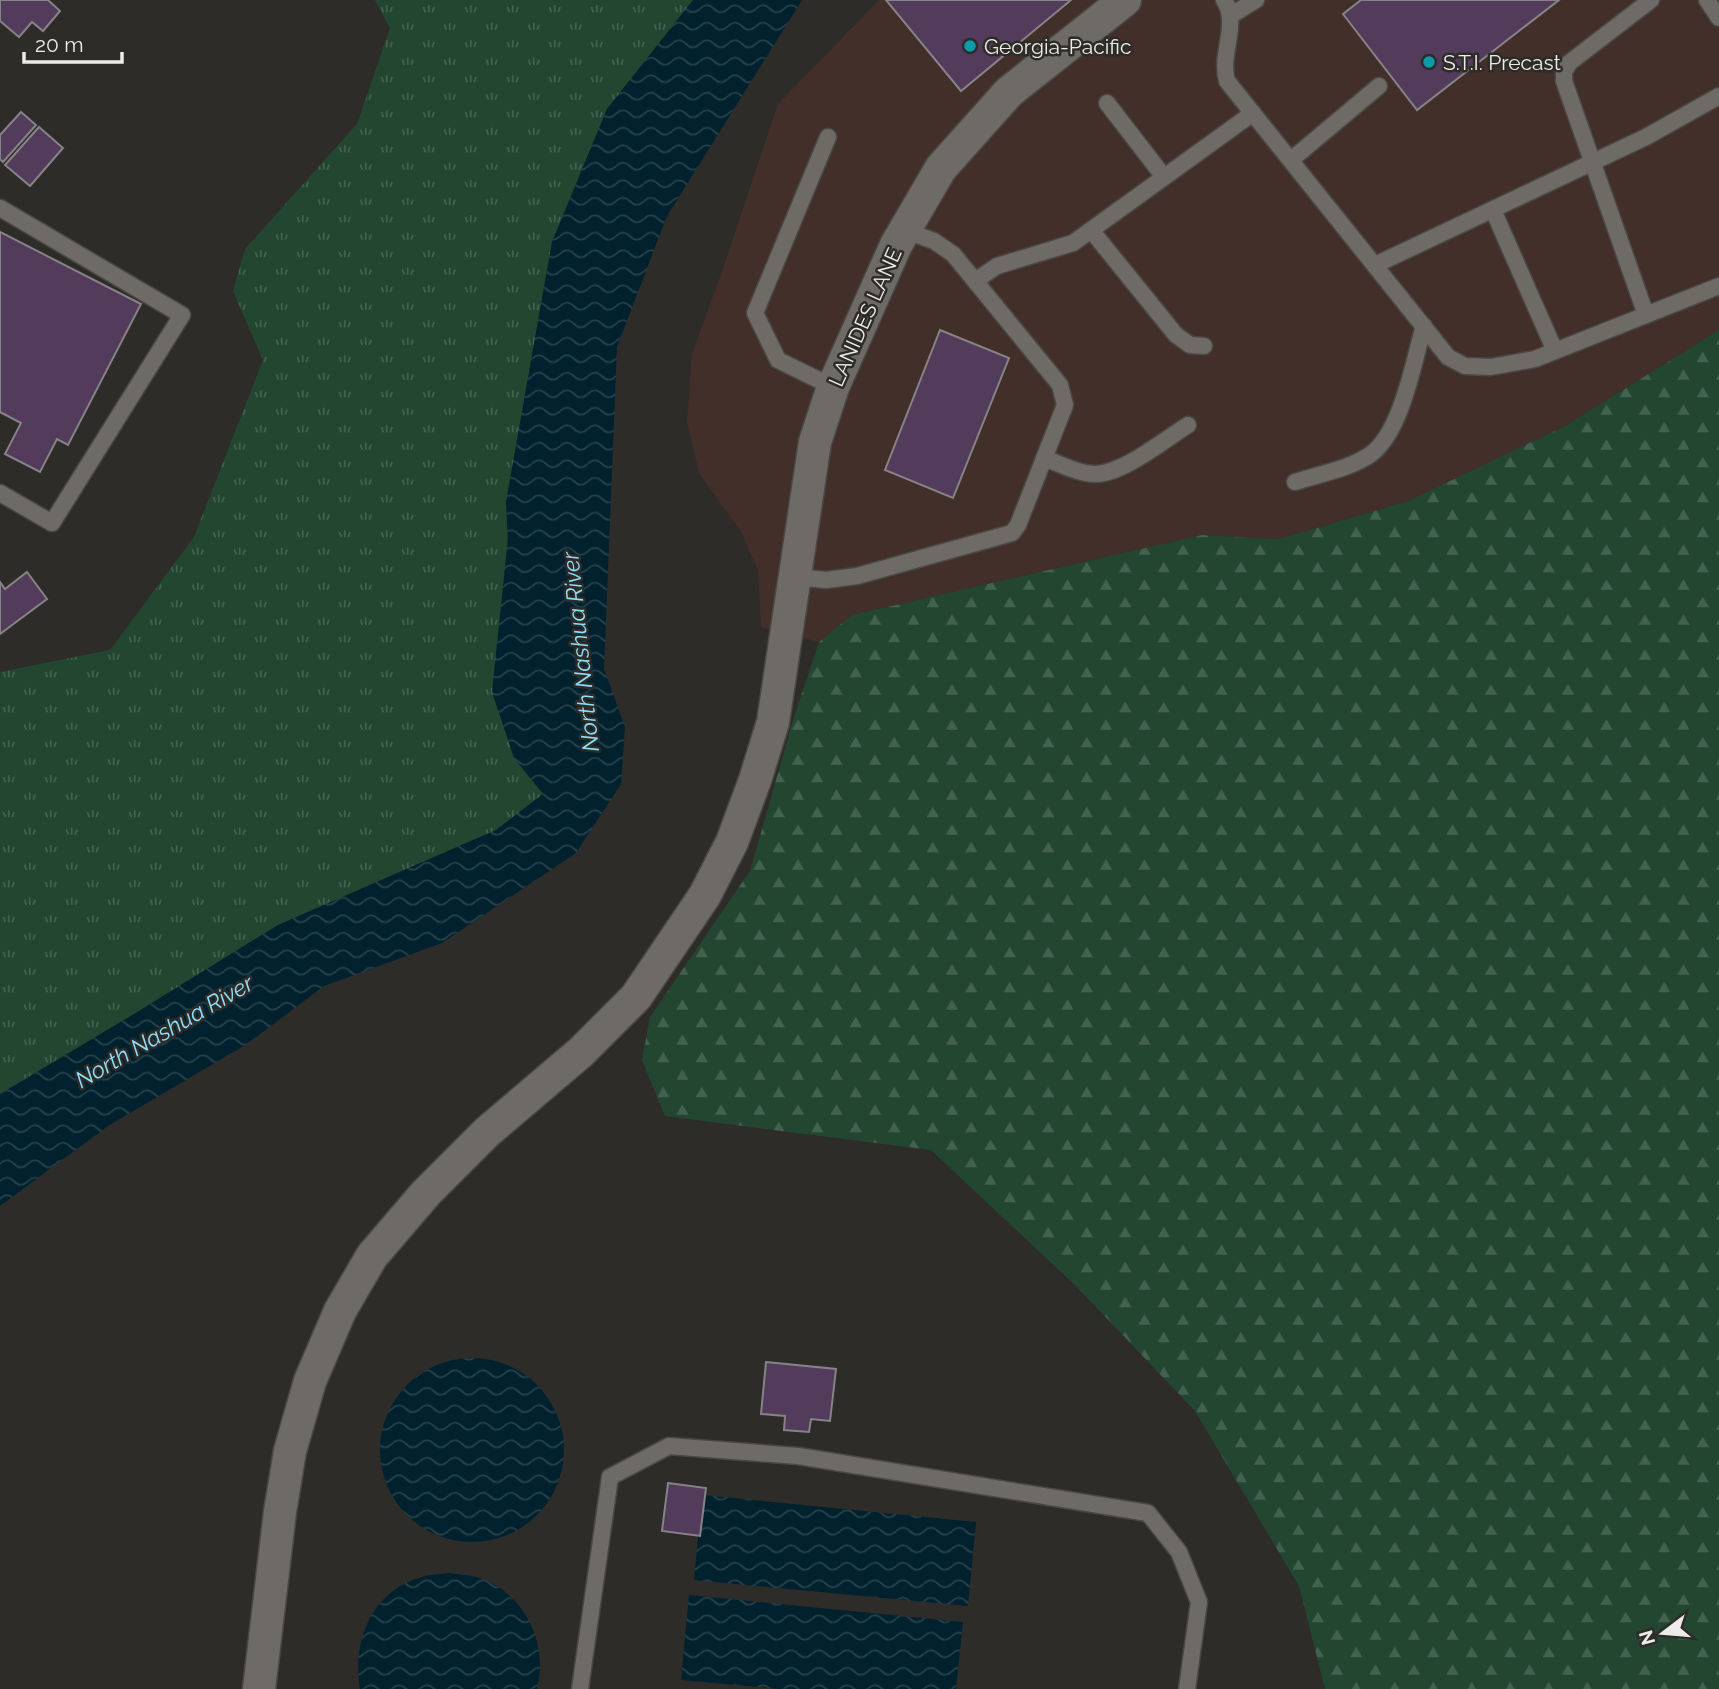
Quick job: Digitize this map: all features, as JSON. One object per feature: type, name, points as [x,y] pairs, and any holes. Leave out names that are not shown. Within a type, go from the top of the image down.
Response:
[{"type":"street","name":"LANIDES LANE","points":[[259,1689],[279,1512],[290,1451],[310,1381],[340,1311],[372,1256],[426,1193],[486,1132],[581,1052],[636,997],[705,895],[732,842],[773,722],[815,442],[833,387],[896,245],[940,168],[1009,92],[1125,0]]},
{"type":"lane","points":[[1224,0],[1230,16],[1223,68],[1227,81],[1448,357],[1465,366],[1491,367],[1535,359],[1719,286]]},
{"type":"lane","points":[[1230,16],[1256,0]]},
{"type":"lane","points":[[1646,315],[1564,81],[1564,72],[1569,63],[1651,0]]},
{"type":"lane","points":[[1707,0],[1719,19]]},
{"type":"lane","points":[[1291,160],[1379,86]]},
{"type":"lane","points":[[1375,265],[1646,137],[1719,96]]},
{"type":"lane","points":[[1107,103],[1164,177]]},
{"type":"lane","points":[[975,281],[997,266],[1073,243],[1253,113]]},
{"type":"lane","points":[[828,136],[755,313],[778,360],[833,387]]},
{"type":"lane","points":[[0,208],[181,316],[52,523],[0,493]]},
{"type":"lane","points":[[1493,210],[1555,351]]},
{"type":"lane","points":[[795,577],[826,580],[857,576],[1012,533],[1018,525],[1065,405],[1060,385],[953,254],[904,230]]},
{"type":"lane","points":[[1091,230],[1176,335],[1190,345],[1204,346]]},
{"type":"lane","points":[[1295,482],[1371,454],[1386,436],[1397,416],[1424,326]]},
{"type":"lane","points":[[1044,458],[1079,472],[1096,474],[1125,464],[1188,425]]},
{"type":"lane","points":[[580,1689],[610,1478],[669,1446],[799,1456],[1148,1513],[1179,1552],[1199,1602],[1187,1689]]},
{"type":"shaded area","points":[[879,0],[1719,0],[1719,330],[1565,426],[1408,501],[1279,539],[1202,535],[852,615],[819,642],[761,627],[758,570],[741,532],[699,473],[687,422],[692,354],[778,104]]},
{"type":"green space","points":[[375,0],[693,0],[607,109],[552,242],[506,502],[514,758],[544,794],[496,830],[278,925],[0,1094],[0,672],[110,650],[194,537],[263,360],[233,291],[245,249],[357,124],[390,28]]},
{"type":"green space","points":[[1719,330],[1719,1689],[1325,1689],[1299,1586],[1195,1411],[1075,1285],[931,1150],[665,1116],[642,1060],[650,1017],[750,871],[794,717],[819,642],[852,615],[1202,535],[1279,539],[1408,501],[1565,426]]},
{"type":"water","name":"North Nashua River","points":[[693,0],[802,0],[667,216],[617,347],[604,669],[625,727],[621,784],[576,853],[442,943],[324,986],[247,1044],[108,1126],[0,1206],[0,1094],[278,925],[496,830],[543,794],[514,758],[492,692],[508,538],[506,502],[552,242],[607,109]]},
{"type":"water","points":[[472,1358],[507,1365],[523,1373],[537,1385],[549,1399],[557,1415],[564,1450],[557,1485],[549,1501],[537,1515],[523,1527],[507,1535],[472,1542],[437,1535],[421,1527],[407,1515],[395,1501],[387,1485],[380,1450],[387,1415],[395,1399],[407,1385],[421,1373],[437,1365]]},
{"type":"water","points":[[702,1495],[976,1522],[968,1606],[694,1580]]},
{"type":"water","points":[[449,1573],[476,1577],[493,1584],[520,1606],[536,1637],[540,1672],[537,1689],[360,1689],[359,1653],[369,1620],[378,1606],[404,1584],[425,1576]]},
{"type":"water","points":[[689,1595],[963,1622],[956,1689],[779,1689],[681,1680]]},
{"type":"building","points":[[0,0],[48,0],[60,11],[43,31],[32,22],[19,37],[0,21]]},
{"type":"building","name":"Georgia-Pacific","points":[[886,0],[1071,0],[961,91]]},
{"type":"building","name":"S.T.I. Precast","points":[[1361,0],[1559,0],[1417,110],[1343,14]]},
{"type":"building","points":[[21,112],[36,125],[3,162],[0,159],[0,135]]},
{"type":"building","points":[[39,127],[63,148],[30,186],[5,165]]},
{"type":"building","points":[[0,232],[141,304],[68,445],[57,439],[40,472],[5,454],[21,423],[0,412]]},
{"type":"building","points":[[940,330],[1009,358],[953,498],[885,470]]},
{"type":"building","points":[[27,572],[47,599],[0,634],[0,582],[5,589]]},
{"type":"building","points":[[766,1362],[836,1369],[830,1421],[811,1419],[809,1432],[784,1430],[785,1416],[761,1414]]},
{"type":"building","points":[[668,1483],[706,1488],[700,1536],[662,1531]]},
{"type":"place","name":"Georgia-Pacific","points":[[970,46]]},
{"type":"place","name":"S.T.I. Precast","points":[[1429,62]]}]
